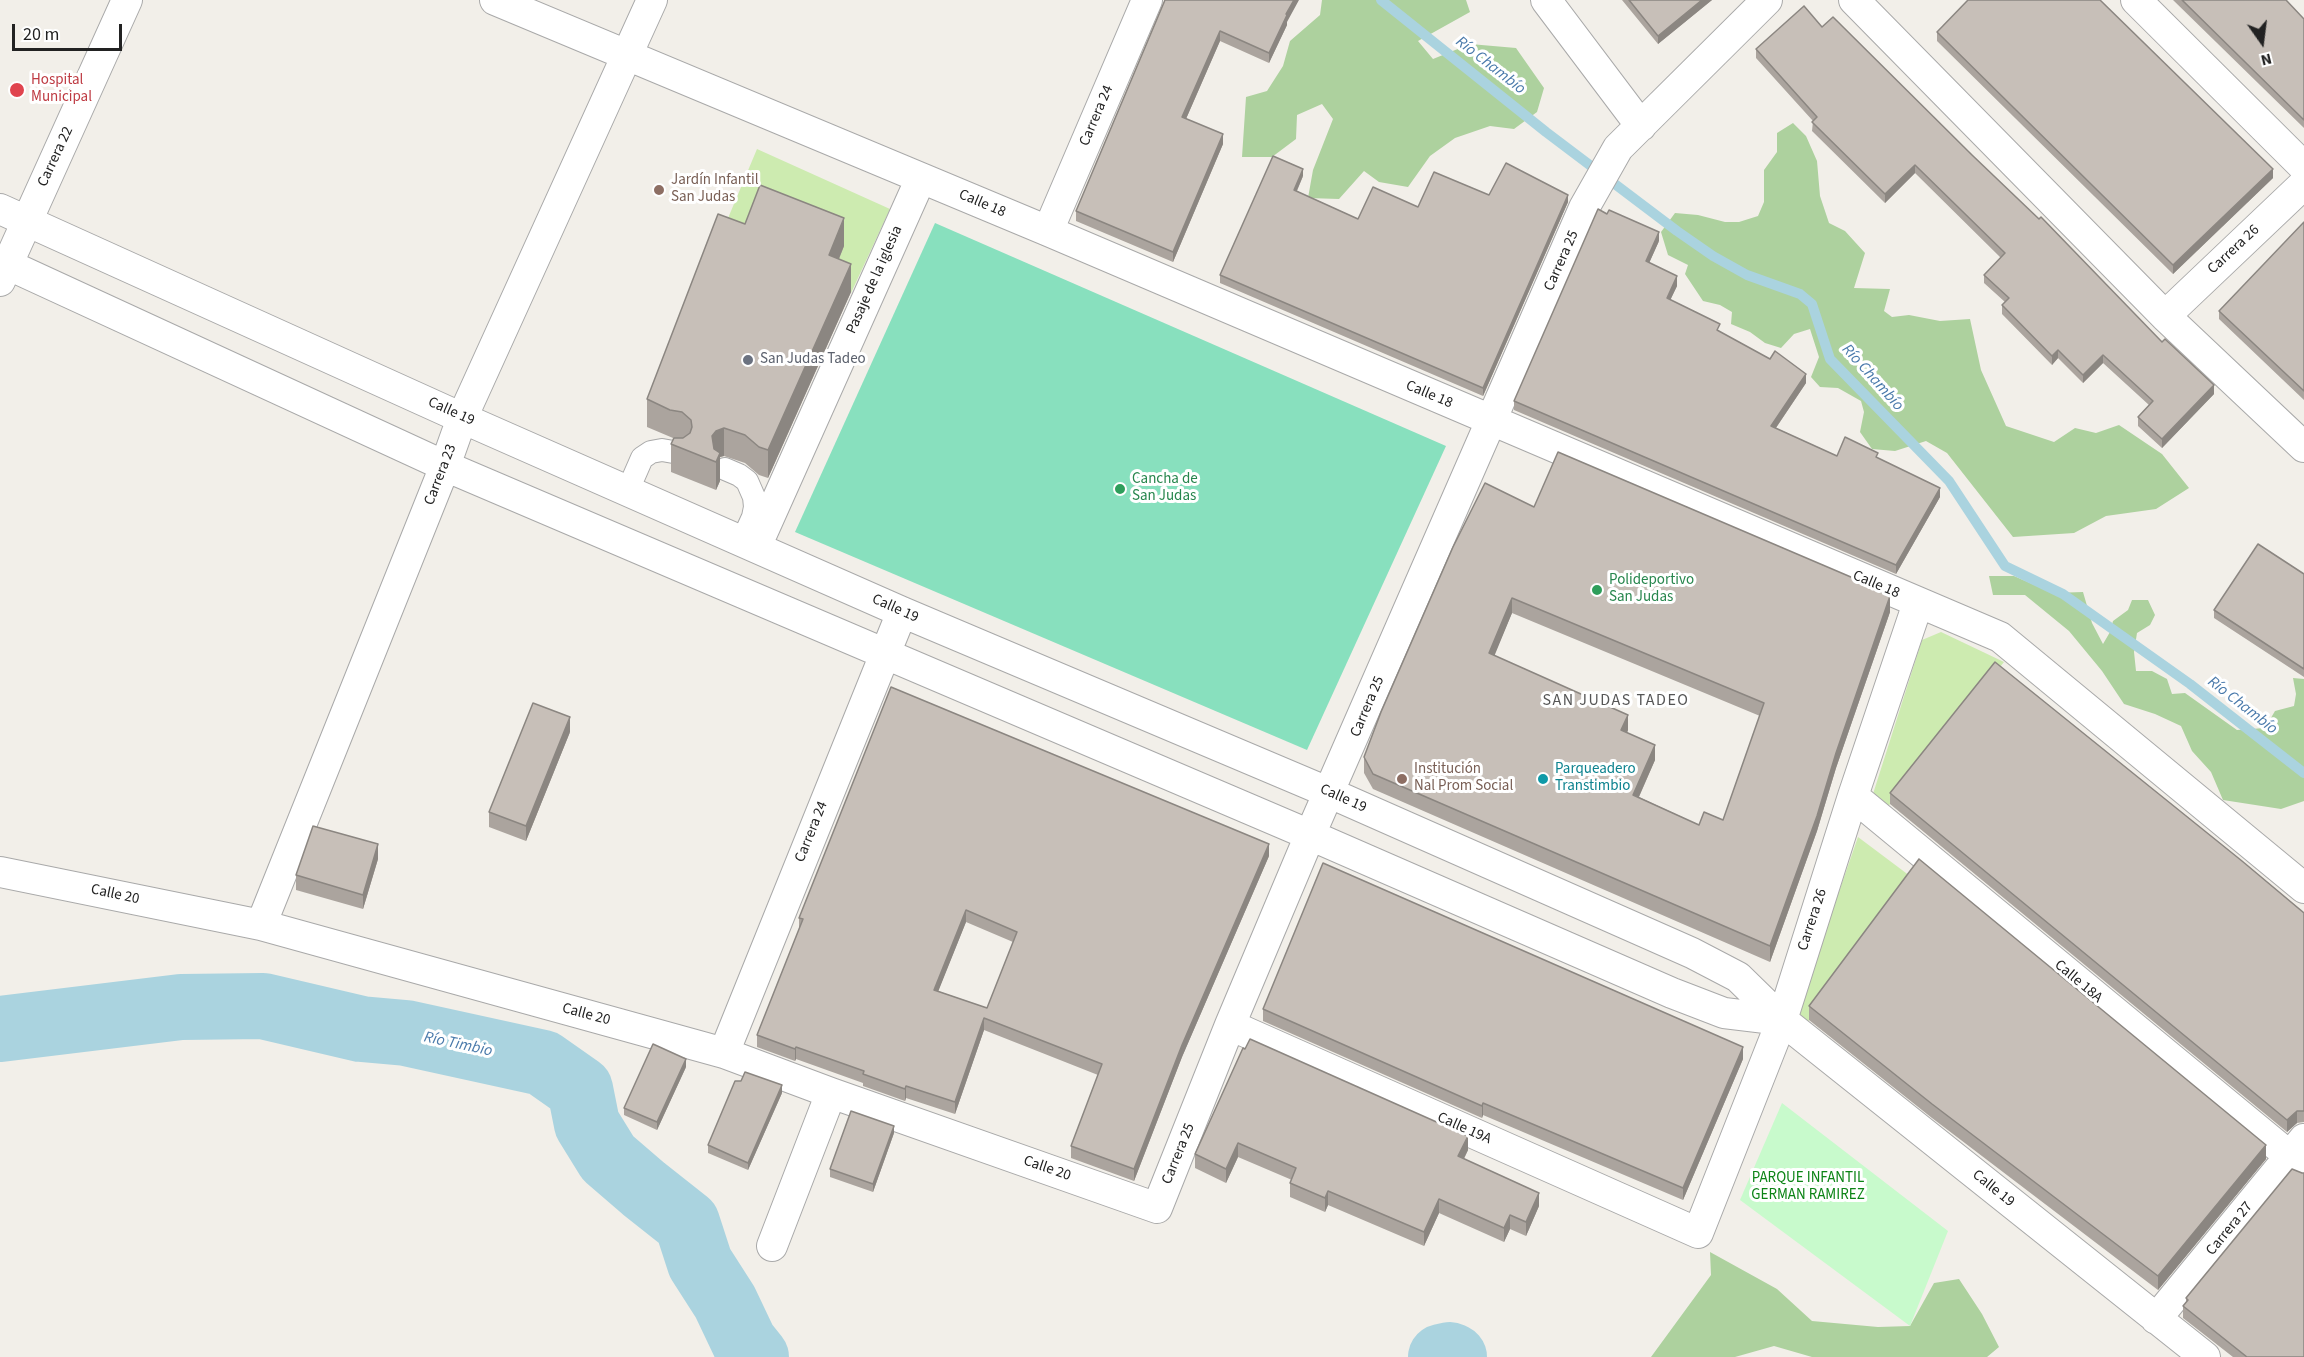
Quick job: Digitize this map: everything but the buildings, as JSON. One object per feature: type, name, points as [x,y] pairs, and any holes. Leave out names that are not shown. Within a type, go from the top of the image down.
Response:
[{"type":"street","name":"Carrera 22","points":[[2,269],[13,215],[127,0]]},
{"type":"street","name":"Calle 18","points":[[495,0],[1047,231],[2000,638],[2304,888]]},
{"type":"street","name":"Carrera 23","points":[[261,925],[462,418],[652,0]]},
{"type":"street","name":"Carrera 24","points":[[1047,231],[1147,0]]},
{"type":"street","points":[[1546,0],[1641,126],[1767,0]]},
{"type":"street","points":[[1854,0],[2165,316],[2304,447]]},
{"type":"street","points":[[2136,0],[2304,167]]},
{"type":"street","name":"Carrera 25","points":[[1157,1208],[1230,1025],[1584,208],[1618,148],[1641,126]]},
{"type":"street","name":"Pasaje de la iglesia","points":[[749,544],[921,178]]},
{"type":"street","name":"Carrera 26","points":[[2165,316],[2304,184]]},
{"type":"street","name":"Calle 19","points":[[13,215],[462,418],[902,612],[1330,793],[1692,953],[1738,977],[1782,1020],[2205,1357]]},
{"type":"street","points":[[2,269],[445,465],[1672,993],[1724,1012],[1782,1020]]},
{"type":"street","points":[[628,490],[642,458],[651,452],[662,450],[679,453]]},
{"type":"street","points":[[725,469],[747,481],[754,497],[755,507],[749,544]]},
{"type":"street","name":"Carrera 26","points":[[1698,1233],[1782,1020],[1853,796],[1918,603]]},
{"type":"street","name":"Carrera 24","points":[[724,1053],[902,612]]},
{"type":"street","name":"Calle 18A","points":[[1853,796],[2299,1154]]},
{"type":"street","name":"Calle 20","points":[[0,872],[261,925],[724,1053],[1157,1208]]},
{"type":"street","name":"Calle 19A","points":[[1230,1025],[1698,1233]]},
{"type":"street","points":[[772,1245],[831,1093]]},
{"type":"street","name":"Carrera 27","points":[[2156,1319],[2299,1154]]},
{"type":"green space","points":[[1322,0],[1466,0],[1470,12],[1418,41],[1433,59],[1470,44],[1516,48],[1544,88],[1537,112],[1514,129],[1490,126],[1455,138],[1430,156],[1408,187],[1379,182],[1364,171],[1339,199],[1308,198],[1313,170],[1333,119],[1322,104],[1297,115],[1296,139],[1272,157],[1242,157],[1246,97],[1267,91],[1283,66],[1290,41],[1320,15]]},
{"type":"green space","points":[[1793,123],[1806,136],[1817,161],[1820,196],[1829,223],[1845,231],[1865,253],[1854,288],[1890,289],[1884,311],[1892,317],[1909,315],[1940,321],[1970,319],[1981,370],[2006,426],[2054,442],[2075,428],[2096,433],[2119,425],[2162,454],[2189,488],[2156,509],[2106,516],[2074,533],[2013,537],[1947,453],[1926,441],[1895,451],[1872,449],[1860,432],[1864,412],[1861,401],[1838,388],[1820,387],[1811,377],[1819,357],[1810,329],[1794,334],[1781,348],[1765,343],[1750,332],[1731,324],[1732,312],[1720,305],[1703,301],[1685,274],[1688,265],[1668,255],[1661,232],[1675,213],[1698,215],[1725,222],[1739,222],[1758,216],[1764,202],[1764,170],[1777,152],[1777,133]]},
{"type":"green space","points":[[757,149],[890,209],[851,293],[718,242]]},
{"type":"green space","name":"Cancha de San Judas","points":[[935,223],[1446,446],[1307,750],[795,532]]},
{"type":"green space","points":[[1989,576],[2014,576],[2053,593],[2083,592],[2092,623],[2103,644],[2113,621],[2128,610],[2132,600],[2148,600],[2155,615],[2150,625],[2137,633],[2134,652],[2136,671],[2152,671],[2167,679],[2172,694],[2185,693],[2237,730],[2265,728],[2275,711],[2294,706],[2296,694],[2293,678],[2304,679],[2304,801],[2281,809],[2223,800],[2211,772],[2192,751],[2181,726],[2155,714],[2124,704],[2102,671],[2069,631],[2025,595],[1993,595]]},
{"type":"green space","points":[[1941,632],[2004,662],[1886,809],[1872,797],[1922,640]]},
{"type":"green space","points":[[1858,837],[1914,879],[1807,1023],[1796,1015]]},
{"type":"green space","name":"PARQUE INFANTIL GERMAN RAMIREZ","points":[[1782,1103],[1948,1231],[1910,1326],[1740,1200]]},
{"type":"green space","points":[[1710,1252],[1777,1289],[1812,1321],[1878,1327],[1910,1326],[1934,1283],[1959,1279],[1982,1314],[1999,1347],[1987,1357],[1812,1357],[1774,1346],[1735,1357],[1651,1357],[1711,1275]]},
{"type":"waterway","name":"Río Chambío","points":[[1381,0],[1546,132],[1677,231],[1713,256],[1747,275],[1800,294],[1812,304],[1830,359],[1949,481],[2005,566],[2063,594],[2190,684],[2304,773]]},
{"type":"waterway","name":"Río Timbio","points":[[0,1029],[181,1007],[263,1006],[361,1029],[406,1033],[543,1063],[580,1089],[587,1124],[608,1158],[687,1223],[700,1263],[725,1302],[744,1342],[756,1357]]},
{"type":"waterway","name":"Río Timbio","points":[[1441,1357],[1450,1355],[1454,1357]]},
{"type":"place","name":"Hospital Municipal","points":[[17,90]]},
{"type":"place","name":"Jardín Infantil San Judas","points":[[659,190]]},
{"type":"place","name":"San Judas Tadeo","points":[[748,360]]},
{"type":"place","name":"Cancha de San Judas","points":[[1120,489]]},
{"type":"place","name":"Polideportivo San Judas","points":[[1597,590]]},
{"type":"place","name":"Institución Nal Prom Social","points":[[1402,779]]},
{"type":"place","name":"Parqueadero Transtimbio","points":[[1543,779]]},
{"type":"district","name":"SAN JUDAS TADEO","points":[[1616,701]]}]
